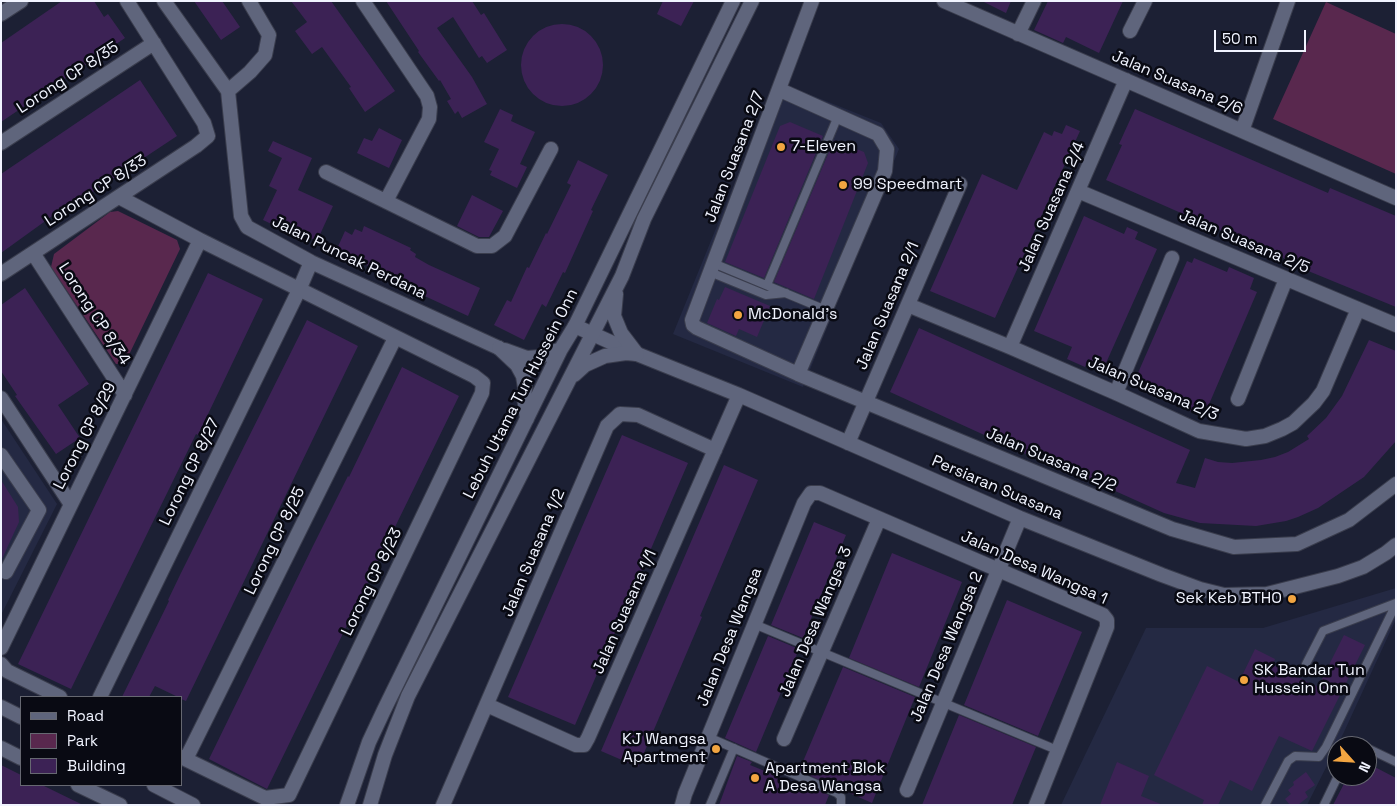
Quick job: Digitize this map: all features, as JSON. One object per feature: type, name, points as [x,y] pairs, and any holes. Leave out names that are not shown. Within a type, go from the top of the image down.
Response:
[{"type":"street","points":[[1,14],[22,1]]},
{"type":"street","points":[[127,1],[154,43]]},
{"type":"street","name":"Jalan Puncak Perdana","points":[[164,1],[228,91],[241,216],[246,227],[310,262],[499,348]]},
{"type":"street","points":[[228,91],[250,72],[265,55],[269,35],[248,1]]},
{"type":"street","points":[[363,1],[427,96],[430,107],[429,119],[386,201]]},
{"type":"street","name":"Lebuh Utama Tun Hussein Onn","points":[[347,805],[369,742],[384,710],[561,349],[575,326],[733,1]]},
{"type":"street","points":[[370,805],[385,755],[408,696],[617,286],[644,219],[752,1]]},
{"type":"street","name":"Jalan Suasana 2/7","points":[[693,325],[692,320],[812,1]]},
{"type":"street","name":"Jalan Suasana 2/6","points":[[944,1],[1396,198]]},
{"type":"street","points":[[1018,34],[1034,1]]},
{"type":"street","points":[[1130,31],[1144,1]]},
{"type":"street","points":[[1242,131],[1288,1]]},
{"type":"street","name":"Lorong CP 8/33","points":[[1,274],[196,146],[208,136],[204,123],[154,43]]},
{"type":"street","name":"Lorong CP 8/35","points":[[1,143],[154,43]]},
{"type":"street","name":"Jalan Suasana 2/4","points":[[1010,347],[1126,80]]},
{"type":"street","points":[[780,90],[878,134],[887,149],[884,171],[798,374]]},
{"type":"street","points":[[326,172],[477,246],[492,246],[505,236],[551,149]]},
{"type":"street","name":"Jalan Suasana 2/1","points":[[848,443],[960,184]]},
{"type":"street","name":"Jalan Suasana 2/5","points":[[1078,191],[1396,325]]},
{"type":"street","points":[[119,197],[395,338]]},
{"type":"street","name":"Lorong CP 8/29","points":[[1,648],[70,503],[200,240]]},
{"type":"street","name":"Lorong CP 8/34","points":[[33,253],[125,395]]},
{"type":"street","points":[[1116,393],[1172,258]]},
{"type":"street","name":"Lorong CP 8/27","points":[[100,696],[300,290],[310,262]]},
{"type":"street","points":[[1238,398],[1286,278]]},
{"type":"street","points":[[617,286],[614,316],[622,333],[637,354]]},
{"type":"street","name":"Jalan Suasana 2/3","points":[[908,305],[1010,347],[1199,431],[1246,439],[1264,436],[1293,423],[1314,403],[1322,391],[1358,309]]},
{"type":"street","name":"Jalan Suasana 2/2","points":[[693,325],[798,374],[1172,529],[1234,547],[1297,544],[1349,520],[1396,484]]},
{"type":"street","name":"Persiaran Suasana","points":[[575,326],[637,354],[739,395],[1020,518],[1200,589],[1224,595],[1267,594],[1338,576],[1363,567],[1396,545]]},
{"type":"street","name":"Lorong CP 8/23","points":[[184,758],[265,798],[289,796],[482,393],[483,383],[474,376],[395,338]]},
{"type":"street","name":"Lorong CP 8/25","points":[[184,758],[395,338]]},
{"type":"street","points":[[499,348],[527,358],[539,357],[561,349]]},
{"type":"street","points":[[499,348],[517,365],[524,376],[527,419]]},
{"type":"street","points":[[569,379],[585,365],[600,358],[615,354],[637,354]]},
{"type":"street","name":"Jalan Suasana 1/1","points":[[487,706],[576,745],[584,745],[739,395]]},
{"type":"street","points":[[1,398],[70,503]]},
{"type":"street","name":"Jalan Suasana 1/2","points":[[447,804],[607,426],[620,414],[638,415],[715,450]]},
{"type":"street","points":[[1,455],[39,510],[4,569]]},
{"type":"street","name":"Jalan Desa Wangsa 1","points":[[820,492],[1103,615],[1107,620],[1107,627],[1036,805]]},
{"type":"street","name":"Jalan Desa Wangsa","points":[[682,805],[804,503],[811,493],[820,492]]},
{"type":"street","name":"Jalan Desa Wangsa 2","points":[[907,790],[1020,518]]},
{"type":"street","name":"Jalan Desa Wangsa 3","points":[[784,739],[879,519]]},
{"type":"street","points":[[1,664],[7,671],[58,696]]},
{"type":"street","points":[[1,707],[20,716]]},
{"type":"street","points":[[1,748],[20,758]]},
{"type":"street","points":[[341,805],[355,780]]},
{"type":"street","points":[[80,786],[120,805]]},
{"type":"street","points":[[156,786],[194,805]]},
{"type":"lane","points":[[767,285],[838,116]]},
{"type":"lane","points":[[712,267],[767,285],[826,310]]},
{"type":"lane","points":[[712,267],[766,295],[786,293]]},
{"type":"lane","points":[[1306,664],[1323,631],[1396,603]]},
{"type":"lane","points":[[1265,805],[1288,761],[1295,756],[1319,757],[1326,747],[1396,603]]},
{"type":"lane","points":[[754,624],[1057,750]]},
{"type":"lane","points":[[708,737],[837,792],[841,797],[842,805]]},
{"type":"lane","points":[[710,805],[734,748]]},
{"type":"lane","points":[[1377,753],[1396,762]]},
{"type":"lane","points":[[1324,805],[1333,786]]},
{"type":"shaded area","points":[[776,81],[881,123],[899,149],[803,387],[673,334]]},
{"type":"shaded area","points":[[1,419],[57,504],[1,615]]},
{"type":"shaded area","name":"SK Bandar Tun Hussein Onn","points":[[1396,588],[1396,619],[1342,736],[1327,736],[1327,766],[1307,805],[1061,805],[1146,628],[1263,628]]},
{"type":"green space","points":[[1326,2],[1396,34],[1396,174],[1273,119]]},
{"type":"green space","points":[[118,211],[177,240],[180,249],[125,363],[116,364],[51,267],[54,254],[110,212]]},
{"type":"building","points":[[62,1],[94,1],[104,17],[108,14],[125,38],[1,122],[1,43]]},
{"type":"building","points":[[194,1],[222,1],[240,27],[221,40]]},
{"type":"building","points":[[291,1],[331,1],[395,91],[365,112],[349,88],[351,87],[322,47],[312,54],[295,31],[307,22]]},
{"type":"building","points":[[386,1],[472,1],[481,15],[484,13],[507,50],[487,63],[482,56],[479,58],[453,17],[437,28],[472,77],[487,104],[462,118],[458,111],[455,114],[447,101],[451,99],[440,80],[418,52]]},
{"type":"building","points":[[663,1],[694,1],[681,26],[657,14]]},
{"type":"building","points":[[982,1],[1011,1],[1006,13]]},
{"type":"building","points":[[1048,1],[1123,1],[1099,53],[1066,37],[1063,43],[1034,30]]},
{"type":"building","points":[[562,24],[578,28],[591,36],[599,49],[603,65],[599,81],[591,94],[578,102],[562,106],[546,102],[533,94],[525,81],[521,65],[525,49],[533,36],[546,28]]},
{"type":"building","points":[[140,80],[177,136],[82,199],[80,196],[1,253],[1,174]]},
{"type":"building","points":[[500,109],[513,115],[511,121],[535,132],[520,164],[527,167],[517,188],[490,175],[492,171],[489,170],[499,149],[484,142]]},
{"type":"building","points":[[1135,109],[1328,193],[1330,188],[1396,216],[1396,307],[1296,266],[1297,264],[1106,180],[1122,145],[1119,144]]},
{"type":"building","points":[[790,122],[823,136],[764,278],[725,262],[780,126]]},
{"type":"building","points":[[1066,125],[1080,131],[995,318],[930,291],[982,174],[1017,190],[1044,132],[1052,136],[1054,131],[1062,134]]},
{"type":"building","points":[[379,128],[402,140],[389,168],[357,153],[364,138],[372,141]]},
{"type":"building","points":[[834,140],[864,152],[868,163],[814,299],[774,282]]},
{"type":"building","points":[[273,141],[312,158],[298,190],[333,206],[317,241],[282,225],[280,228],[263,220],[277,190],[269,186],[282,158],[268,151]]},
{"type":"building","points":[[578,160],[608,175],[591,210],[593,211],[565,273],[563,272],[546,307],[542,304],[524,340],[494,325],[507,300],[511,302],[527,267],[529,268],[547,234],[571,185],[567,183]]},
{"type":"building","points":[[472,195],[503,211],[489,237],[479,237],[457,226]]},
{"type":"building","points":[[1084,216],[1124,234],[1127,227],[1138,232],[1135,239],[1157,249],[1106,363],[1095,358],[1093,361],[1088,359],[1085,367],[1067,359],[1072,347],[1034,331]]},
{"type":"building","points":[[364,226],[411,248],[410,250],[416,254],[415,257],[429,265],[480,288],[468,316],[379,275],[381,272],[336,251],[345,231],[352,235],[355,229],[362,232]]},
{"type":"building","points":[[1194,258],[1227,272],[1229,267],[1254,278],[1250,289],[1257,292],[1207,409],[1200,407],[1197,414],[1171,403],[1172,399],[1134,382],[1187,261],[1192,263]]},
{"type":"building","points":[[208,273],[263,299],[198,435],[196,434],[71,689],[18,664]]},
{"type":"building","name":"McDonald's","points":[[725,287],[770,306],[757,337],[739,329],[736,336],[707,323],[717,299],[719,300]]},
{"type":"building","points":[[25,288],[89,384],[58,405],[80,438],[56,454],[15,396],[17,395],[1,371],[1,305]]},
{"type":"building","points":[[307,320],[358,346],[186,701],[182,699],[182,696],[176,696],[155,686],[150,696],[122,696],[180,575]]},
{"type":"building","points":[[919,328],[1190,450],[1176,483],[1195,488],[1205,458],[1218,462],[1232,463],[1261,460],[1288,452],[1309,439],[1307,436],[1326,418],[1342,396],[1369,340],[1396,351],[1396,441],[1364,477],[1318,508],[1298,517],[1256,526],[1200,523],[1164,513],[1073,472],[1072,475],[890,392]]},
{"type":"building","points":[[402,367],[459,396],[267,789],[209,759]]},
{"type":"building","points":[[622,435],[688,463],[575,725],[508,697]]},
{"type":"building","points":[[724,465],[758,480],[638,767],[601,751]]},
{"type":"building","points":[[1,480],[18,507],[19,522],[1,561]]},
{"type":"building","points":[[814,522],[846,535],[803,638],[771,625]]},
{"type":"building","points":[[892,553],[962,582],[919,687],[849,658]]},
{"type":"building","points":[[1007,600],[1082,632],[1038,736],[964,705]]},
{"type":"building","points":[[1344,635],[1365,645],[1312,751],[1279,736],[1252,791],[1230,780],[1218,805],[1202,805],[1204,800],[1154,775],[1207,666],[1239,682],[1255,649],[1275,659],[1273,665],[1318,687]]},
{"type":"building","points":[[768,636],[799,649],[756,752],[725,738]]},
{"type":"building","points":[[843,667],[915,697],[872,803],[799,771]]},
{"type":"building","points":[[959,715],[1036,747],[1012,805],[922,805]]},
{"type":"building","name":"Apartment Blok A Desa Wangsa","points":[[737,756],[752,762],[750,765],[829,795],[825,805],[719,805]]},
{"type":"building","points":[[1117,762],[1149,776],[1141,796],[1163,805],[1100,805]]},
{"type":"building","points":[[1,765],[20,774],[20,786],[44,786],[83,805],[1,805]]},
{"type":"building","points":[[1377,768],[1396,778],[1396,805],[1333,805],[1343,786],[1377,786]]},
{"type":"building","points":[[1306,772],[1315,785],[1305,792],[1308,797],[1298,805],[1290,805],[1285,799],[1291,794],[1288,790],[1294,785],[1293,782]]},
{"type":"place","name":"7-Eleven","points":[[781,147]]},
{"type":"place","name":"99 Speedmart","points":[[843,185]]},
{"type":"place","name":"McDonald's","points":[[738,315]]},
{"type":"place","name":"Sek Keb BTHO","points":[[1292,599]]},
{"type":"place","name":"SK Bandar Tun Hussein Onn","points":[[1244,680]]},
{"type":"place","name":"KJ Wangsa Apartment","points":[[716,749]]},
{"type":"place","name":"Apartment Blok A Desa Wangsa","points":[[755,778]]}]
